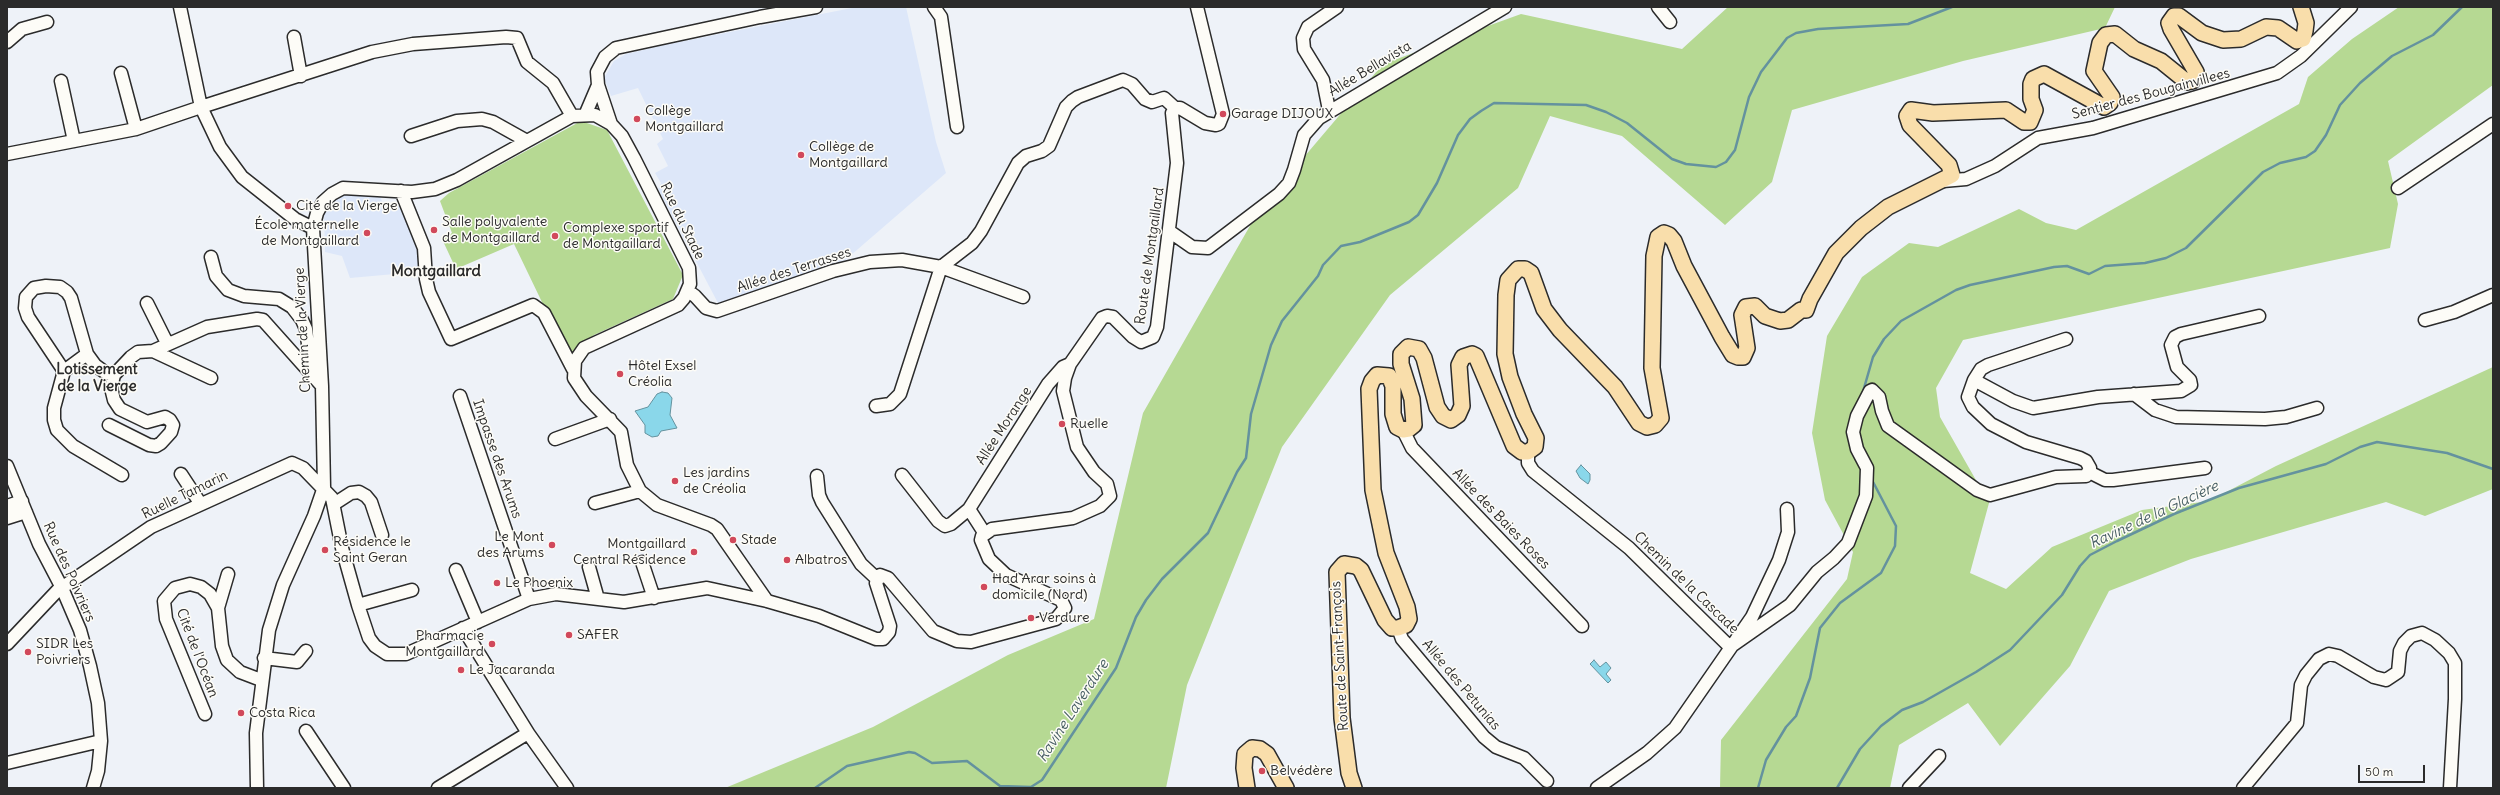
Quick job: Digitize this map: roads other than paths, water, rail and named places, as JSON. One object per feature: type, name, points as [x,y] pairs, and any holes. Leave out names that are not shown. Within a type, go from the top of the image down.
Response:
[{"type":"main road","points":[[1398,628],[1406,624],[1409,619],[1407,607],[1386,553],[1373,490],[1370,390],[1372,381],[1376,375],[1389,376],[1393,386],[1393,414],[1397,427],[1403,430],[1410,429],[1414,425],[1412,399],[1401,364],[1401,354],[1408,347],[1419,349],[1424,358],[1437,407],[1443,416],[1451,420],[1458,415],[1462,406],[1459,364],[1463,357],[1472,354],[1476,356],[1480,362],[1514,446],[1522,452],[1528,452],[1535,446],[1536,438],[1524,414],[1510,377],[1505,354],[1506,295],[1508,280],[1518,269],[1525,269],[1531,274],[1544,309],[1560,330],[1615,387],[1639,423],[1647,427],[1655,425],[1661,418],[1652,368],[1654,256],[1658,237],[1664,233],[1669,235],[1674,242],[1684,266],[1722,337],[1733,354],[1738,358],[1743,357],[1747,353],[1742,316],[1746,307],[1755,306],[1765,316],[1774,320],[1788,320],[1801,310],[1806,310],[1810,299],[1836,253],[1861,228],[1888,207],[1943,181],[1952,175],[1949,165],[1910,125],[1907,116],[1911,110],[1933,113],[2006,110],[2024,122],[2030,122],[2035,110],[2031,99],[2031,84],[2033,79],[2044,74],[2096,105],[2104,107],[2110,104],[2112,97],[2097,78],[2094,71],[2100,43],[2110,34],[2115,34],[2134,50],[2161,61],[2187,82],[2192,80],[2196,72],[2171,29],[2169,23],[2174,16],[2179,16],[2202,33],[2223,40],[2241,39],[2266,27],[2278,28],[2292,40],[2308,42],[2306,23],[2301,7]]},
{"type":"main road","name":"Route de Saint-François","points":[[1354,788],[1349,773],[1342,718],[1339,600],[1336,586],[1337,572],[1341,565],[1349,564],[1361,570],[1385,620],[1392,628],[1398,628]]},
{"type":"main road","points":[[1247,788],[1244,768],[1245,754],[1252,748],[1260,748],[1267,754],[1286,788]]},
{"type":"street","points":[[180,7],[201,108],[220,147],[242,177],[294,219],[313,228]]},
{"type":"street","points":[[611,124],[598,85],[598,67],[605,57],[616,48],[760,17],[816,7]]},
{"type":"street","points":[[934,7],[941,17],[957,127]]},
{"type":"street","points":[[876,406],[890,404],[900,394],[941,267],[972,243],[989,218],[1018,163],[1026,156],[1042,151],[1049,146],[1066,107],[1078,97],[1123,80],[1132,84],[1138,94],[1145,99],[1152,102],[1164,98],[1175,108],[1190,112],[1211,125],[1220,124],[1222,119],[1220,100],[1197,7]]},
{"type":"street","points":[[1329,110],[1323,80],[1304,49],[1302,38],[1308,27],[1337,7]]},
{"type":"street","name":"Allée Bellavista","points":[[1170,231],[1192,247],[1208,248],[1279,194],[1289,183],[1304,135],[1319,118],[1329,110],[1504,7]]},
{"type":"street","points":[[1658,7],[1670,22]]},
{"type":"street","name":"Sentier des Bougainvillees","points":[[1943,181],[1966,179],[1981,173],[1995,166],[2038,138],[2121,120],[2278,73],[2301,56],[2308,42],[2351,7]]},
{"type":"street","points":[[7,42],[22,29],[47,22]]},
{"type":"street","points":[[294,37],[302,76]]},
{"type":"street","points":[[7,154],[136,129],[372,52],[413,44],[487,38],[517,38],[527,62],[553,83],[572,116]]},
{"type":"street","points":[[120,73],[136,129]]},
{"type":"street","points":[[61,81],[74,141]]},
{"type":"street","points":[[586,114],[598,85]]},
{"type":"street","points":[[2110,104],[2121,120]]},
{"type":"street","name":"Route de Montgaillard","points":[[985,534],[992,529],[1073,518],[1100,506],[1110,496],[1106,484],[1094,472],[1076,447],[1064,391],[1064,378],[1070,364],[1098,323],[1107,316],[1118,321],[1137,340],[1144,342],[1153,337],[1157,327],[1170,231],[1177,163],[1172,117],[1175,108]]},
{"type":"street","name":"Rue du Stade","points":[[313,228],[317,213],[323,202],[332,194],[343,188],[401,191],[435,189],[457,180],[572,116],[586,114],[603,118],[622,136],[689,268],[691,276],[688,291]]},
{"type":"street","points":[[411,136],[457,121],[482,119],[493,122],[527,141]]},
{"type":"street","points":[[2398,188],[2493,124]]},
{"type":"street","points":[[401,191],[424,248],[426,279],[429,292],[451,339],[533,305],[544,313],[573,369]]},
{"type":"street","name":"Chemin de la Vierge","points":[[313,228],[322,386],[324,487]]},
{"type":"street","points":[[211,257],[216,276],[228,290],[244,296],[279,298],[292,307],[302,320],[306,330],[312,374]]},
{"type":"street","name":"Allée des Terrasses","points":[[688,291],[706,308],[717,311],[833,271],[870,262],[902,260],[941,267],[1023,297]]},
{"type":"street","points":[[64,371],[28,317],[25,308],[26,297],[34,288],[53,287],[67,292],[71,298],[87,354],[95,365],[106,373],[114,375]]},
{"type":"street","points":[[688,291],[678,305],[671,309],[584,348],[575,361],[573,369],[574,378],[579,387],[610,419],[623,435],[627,465],[640,491],[657,505],[711,525],[718,530],[766,601]]},
{"type":"street","points":[[2425,320],[2454,312],[2493,294]]},
{"type":"street","points":[[147,303],[167,343]]},
{"type":"street","points":[[1974,380],[2013,401],[2033,408],[2134,394],[2181,391],[2192,385],[2190,380],[2177,367],[2171,345],[2175,337],[2181,334],[2259,316]]},
{"type":"street","points":[[109,425],[148,445],[156,446],[171,432],[173,425],[165,417],[147,422],[120,409],[114,400],[111,388],[114,375],[130,357],[138,352],[153,351],[167,343],[207,327],[256,319],[263,320],[322,386]]},
{"type":"street","points":[[2066,339],[1988,365],[1981,369],[1974,380],[1968,397],[1973,407],[1990,424],[2026,442],[2086,460],[2090,468],[2089,472],[2105,480],[2205,468]]},
{"type":"street","points":[[153,351],[211,378]]},
{"type":"street","points":[[87,354],[64,371],[54,408],[54,420],[58,430],[73,446],[122,475]]},
{"type":"street","name":"Allée Morange","points":[[902,475],[938,521],[945,526],[951,524],[969,509],[1048,384],[1063,367],[1070,364]]},
{"type":"street","name":"Chemin de la Cascade","points":[[1528,452],[1528,463],[1533,471],[1629,548],[1730,647],[1790,605],[1817,572],[1834,558],[1848,543],[1866,496],[1867,468],[1857,449],[1853,432],[1857,416],[1870,391],[1872,390],[1879,397],[1882,411],[1888,426],[1977,490],[1990,495],[2056,477],[2080,477],[2089,472]]},
{"type":"street","points":[[2134,394],[2155,410],[2176,417],[2265,419],[2286,417],[2317,408]]},
{"type":"street","name":"Impasse des Arums","points":[[460,396],[529,599]]},
{"type":"street","points":[[554,439],[610,419]]},
{"type":"street","name":"Allée des Baies Roses","points":[[1403,430],[1412,448],[1582,626]]},
{"type":"street","name":"Ruelle Tamarin","points":[[7,644],[49,598],[150,527],[200,503],[292,463],[300,465],[324,487]]},
{"type":"street","name":"Rue des Poivriers","points":[[7,466],[42,550],[62,588],[80,630],[90,666],[98,703],[101,741],[98,771],[93,788]]},
{"type":"street","points":[[181,474],[200,503]]},
{"type":"street","points":[[257,788],[255,757],[261,680],[268,630],[283,585],[314,516],[324,487],[330,493],[334,504],[342,548],[369,638],[374,646],[387,654],[406,654],[529,599],[556,594],[624,602],[707,588],[766,601],[819,616],[876,639],[883,639],[889,632],[890,626],[876,578],[861,564],[822,502],[819,495],[817,476]]},
{"type":"street","points":[[594,503],[640,491]]},
{"type":"street","points":[[334,504],[351,493],[359,492],[366,496],[371,502],[382,535]]},
{"type":"street","points":[[7,506],[22,501]]},
{"type":"street","points":[[876,578],[880,575],[888,578],[933,631],[957,641],[971,642],[1043,623],[1060,616],[1065,608],[1060,600],[1006,575],[988,559],[981,540],[985,534],[969,509]]},
{"type":"street","points":[[1597,788],[1647,753],[1675,728],[1752,616],[1780,560],[1788,532],[1787,509]]},
{"type":"street","points":[[7,518],[26,512]]},
{"type":"street","points":[[642,562],[654,598]]},
{"type":"street","points":[[589,567],[598,599]]},
{"type":"street","points":[[456,570],[478,622]]},
{"type":"street","name":"Cité de l'Océan","points":[[228,574],[218,608],[222,646],[227,660],[240,672],[261,680]]},
{"type":"street","name":"Cité de l'Océan","points":[[205,714],[166,619],[164,601],[175,588],[190,584],[201,587],[210,594],[218,608]]},
{"type":"street","points":[[358,605],[412,590]]},
{"type":"street","points":[[463,628],[528,732],[567,788]]},
{"type":"street","name":"Allée des Petunias","points":[[1398,628],[1402,639],[1484,737],[1496,747],[1524,758],[1547,781]]},
{"type":"street","points":[[2243,788],[2297,723],[2301,685],[2306,675],[2319,659],[2329,654],[2338,656],[2359,669],[2381,679],[2391,678],[2398,672],[2404,643],[2411,636],[2422,633],[2435,640],[2449,653],[2455,664],[2450,788]]},
{"type":"street","points":[[264,658],[297,662],[306,651]]},
{"type":"street","points":[[306,731],[344,788]]},
{"type":"street","points":[[438,788],[528,732]]},
{"type":"street","points":[[7,763],[101,741]]},
{"type":"street","points":[[1908,788],[1939,756]]},
{"type":"water","points":[[662,392],[668,393],[672,398],[670,415],[677,428],[661,431],[658,436],[652,437],[645,433],[645,425],[635,411],[648,407],[657,394]]},
{"type":"water","points":[[1581,465],[1590,474],[1588,484],[1580,478],[1576,471]]},
{"type":"water","points":[[1594,660],[1600,667],[1606,662],[1611,668],[1606,674],[1611,680],[1608,683],[1590,664]]},
{"type":"waterway","name":"Ravine Laverdure","points":[[815,788],[847,766],[909,752],[915,753],[932,763],[967,761],[1000,786],[1031,787],[1042,780],[1116,668],[1136,617],[1146,600],[1162,579],[1208,533],[1237,472],[1246,458],[1251,414],[1271,345],[1282,321],[1318,276],[1323,265],[1341,246],[1360,242],[1409,222],[1418,215],[1437,183],[1458,135],[1470,119],[1481,111],[1494,103],[1586,105],[1606,112],[1627,123],[1672,159],[1686,164],[1716,167],[1726,162],[1735,150],[1749,97],[1761,72],[1787,38],[1796,33],[1818,29],[1908,24],[1952,7]]},
{"type":"waterway","points":[[1862,395],[1873,357],[1884,339],[1901,321],[1956,290],[1970,285],[2054,267],[2067,266],[2089,274],[2105,266],[2145,263],[2166,258],[2186,248],[2263,172],[2280,163],[2306,157],[2315,151],[2326,135],[2340,105],[2360,83],[2392,56],[2433,35],[2462,7]]},
{"type":"waterway","name":"Ravine de la Glacière","points":[[1837,788],[1860,749],[1881,726],[1902,710],[1923,702],[1976,672],[2010,650],[2062,595],[2080,566],[2090,555],[2117,541],[2174,514],[2239,488],[2326,464],[2360,447],[2377,442],[2447,453],[2493,469]]},
{"type":"waterway","points":[[1758,788],[1766,760],[1786,727],[1796,716],[1810,678],[1820,628],[1840,603],[1881,573],[1895,546],[1896,526],[1871,478]]},
{"type":"place","name":"Garage DIJOUX","points":[[1223,114]]},
{"type":"place","name":"Collège Montgaillard","points":[[637,119]]},
{"type":"place","name":"Collège de Montgaillard","points":[[801,155]]},
{"type":"place","name":"Cité de la Vierge","points":[[288,206]]},
{"type":"place","name":"Salle polyvalente de Montgaillard","points":[[434,230]]},
{"type":"place","name":"École maternelle de Montgaillard","points":[[367,233]]},
{"type":"place","name":"Complexe sportif de Montgaillard","points":[[555,236]]},
{"type":"place","name":"Hôtel Exsel Créolia","points":[[620,374]]},
{"type":"place","name":"Ruelle","points":[[1062,424]]},
{"type":"place","name":"Les jardins de Créolia","points":[[675,481]]},
{"type":"place","name":"Stade","points":[[733,540]]},
{"type":"place","name":"Le Mont des Arums","points":[[552,545]]},
{"type":"place","name":"Résidence le Saint Geran","points":[[325,550]]},
{"type":"place","name":"Montgaillard Central Résidence","points":[[694,552]]},
{"type":"place","name":"Albatros","points":[[787,560]]},
{"type":"place","name":"Le Phoenix","points":[[497,583]]},
{"type":"place","name":"Had Arar soins à domicile (Nord)","points":[[984,587]]},
{"type":"place","name":"Verdure","points":[[1031,618]]},
{"type":"place","name":"SAFER","points":[[569,635]]},
{"type":"place","name":"Pharmacie Montgaillard","points":[[492,644]]},
{"type":"place","name":"SIDR Les Poivriers","points":[[28,652]]},
{"type":"place","name":"Le Jacaranda","points":[[461,670]]},
{"type":"place","name":"Costa Rica","points":[[241,713]]},
{"type":"place","name":"Belvédère","points":[[1262,771]]},
{"type":"district","name":"Montgaillard","points":[[436,271]]},
{"type":"district","name":"Lotissement de la Vierge","points":[[97,378]]}]
